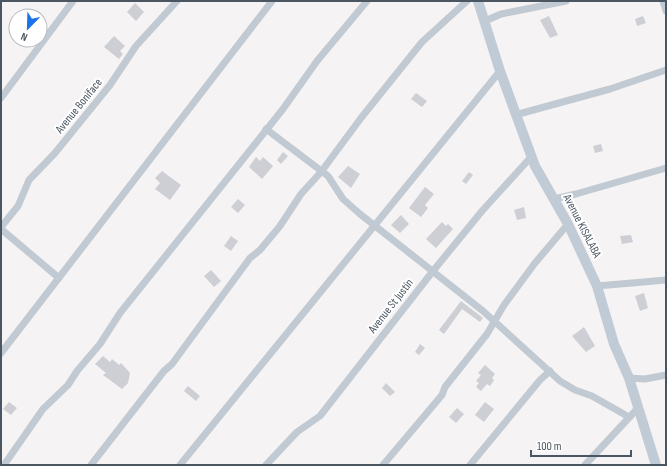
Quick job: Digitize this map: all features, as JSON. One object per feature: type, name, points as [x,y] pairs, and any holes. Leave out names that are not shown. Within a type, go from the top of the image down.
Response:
[{"type":"street","points":[[1,98],[73,1]]},
{"type":"street","name":"Avenue Boniface","points":[[1,228],[18,206],[29,180],[55,153],[110,85],[143,38],[177,1]]},
{"type":"street","points":[[1,353],[272,1]]},
{"type":"street","points":[[4,465],[43,409],[65,388],[100,344],[120,313],[291,98],[317,61],[367,1]]},
{"type":"street","points":[[91,465],[164,371],[172,364],[250,258],[260,250],[280,226],[301,194],[321,172],[361,118],[422,42],[467,1]]},
{"type":"street","name":"Avenue KISALABA","points":[[478,1],[500,71],[531,157],[568,224],[597,286],[614,344],[630,378],[656,465]]},
{"type":"street","points":[[485,21],[501,14],[566,1]]},
{"type":"street","points":[[663,1],[666,11]]},
{"type":"street","points":[[515,115],[610,89],[666,70]]},
{"type":"street","points":[[180,465],[500,71]]},
{"type":"street","points":[[266,129],[328,176],[343,199],[495,321],[550,371],[575,390],[592,396],[629,417]]},
{"type":"street","name":"Avenue St Justin","points":[[266,465],[297,432],[320,416],[433,271],[482,211],[531,157]]},
{"type":"street","points":[[554,199],[666,168]]},
{"type":"street","points":[[383,465],[442,395],[445,387],[495,321],[535,263],[568,224]]},
{"type":"street","points":[[1,228],[59,278]]},
{"type":"street","points":[[597,286],[666,280]]},
{"type":"street","points":[[470,465],[540,380],[550,371]]},
{"type":"street","points":[[630,378],[645,378],[666,375]]},
{"type":"street","points":[[585,465],[638,408]]},
{"type":"building","points":[[135,3],[144,12],[136,21],[127,12]]},
{"type":"building","points":[[549,16],[558,35],[550,38],[540,20]]},
{"type":"building","points":[[643,16],[646,23],[637,26],[635,19]]},
{"type":"building","points":[[114,36],[125,46],[120,51],[123,54],[119,59],[104,47]]},
{"type":"building","points":[[416,93],[427,101],[422,107],[411,99]]},
{"type":"building","points":[[601,144],[603,151],[595,153],[593,146]]},
{"type":"building","points":[[283,152],[288,156],[281,164],[277,160]]},
{"type":"building","points":[[256,157],[260,161],[263,157],[273,166],[262,179],[249,167]]},
{"type":"building","points":[[348,166],[360,174],[351,188],[338,177]]},
{"type":"building","points":[[162,171],[181,185],[170,200],[155,189],[160,183],[155,178]]},
{"type":"building","points":[[469,172],[473,175],[466,184],[462,181]]},
{"type":"building","points":[[425,187],[434,194],[425,205],[428,208],[421,217],[409,208]]},
{"type":"building","points":[[238,199],[245,205],[238,213],[231,207]]},
{"type":"building","points":[[524,207],[526,218],[517,220],[514,210]]},
{"type":"building","points":[[401,215],[409,224],[400,233],[391,225]]},
{"type":"building","points":[[442,222],[446,226],[448,224],[453,229],[436,248],[426,239]]},
{"type":"building","points":[[631,235],[633,242],[622,244],[620,236]]},
{"type":"building","points":[[231,236],[238,241],[231,251],[224,246]]},
{"type":"building","points":[[211,270],[221,281],[214,287],[204,276]]},
{"type":"building","points":[[644,293],[648,308],[640,311],[635,296]]},
{"type":"building","points":[[461,301],[483,318],[480,322],[462,309],[444,334],[439,330]]},
{"type":"building","points":[[584,327],[595,346],[586,352],[572,336]]},
{"type":"building","points":[[420,344],[425,348],[419,355],[415,352]]},
{"type":"building","points":[[103,356],[110,362],[112,359],[119,365],[121,363],[130,373],[128,383],[122,389],[103,375],[106,373],[95,364]]},
{"type":"building","points":[[485,365],[495,374],[492,378],[494,380],[490,386],[487,384],[481,391],[476,387],[479,383],[476,381],[481,375],[478,373]]},
{"type":"building","points":[[386,383],[395,392],[390,396],[382,388]]},
{"type":"building","points":[[188,386],[200,396],[196,401],[184,391]]},
{"type":"building","points":[[9,402],[17,408],[11,415],[3,409]]},
{"type":"building","points":[[485,402],[494,409],[484,422],[475,415]]},
{"type":"building","points":[[457,408],[464,414],[456,423],[449,417]]}]
